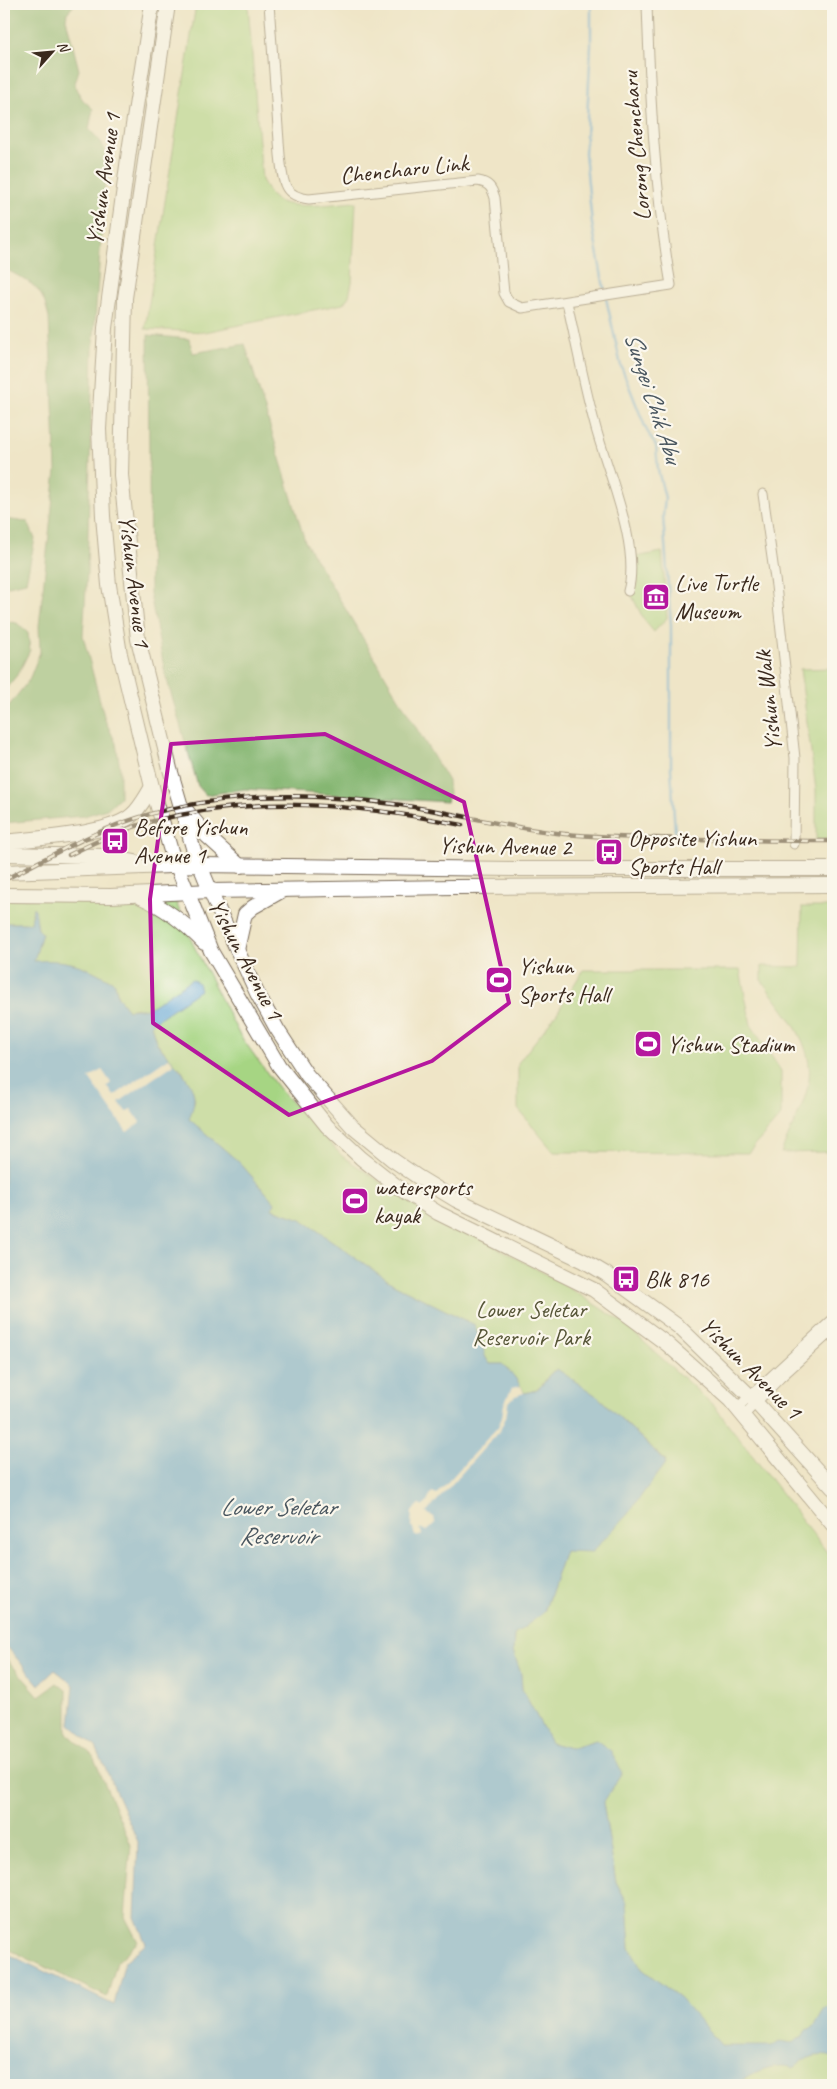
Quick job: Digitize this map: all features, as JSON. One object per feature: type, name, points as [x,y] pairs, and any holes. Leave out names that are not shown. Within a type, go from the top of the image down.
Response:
[{"type":"main road","name":"Yishun Avenue 1","points":[[152,4],[128,151],[107,318],[99,429],[102,516],[109,586],[120,654],[152,787],[162,825],[186,893],[211,951],[279,1066],[327,1126],[361,1158],[399,1188],[438,1213],[594,1290],[667,1344],[740,1411],[833,1526]]},
{"type":"main road","name":"Yishun Avenue 1","points":[[168,4],[125,298],[121,475],[138,640],[170,769],[199,865],[210,891],[257,994],[288,1045],[307,1075],[326,1099],[354,1127],[393,1160],[456,1200],[536,1237],[606,1274],[679,1327],[753,1399],[833,1488]]},
{"type":"main road","points":[[4,842],[111,826],[131,817],[152,787]]},
{"type":"main road","points":[[181,804],[207,836],[240,866]]},
{"type":"main road","points":[[4,854],[106,856],[153,866]]},
{"type":"main road","points":[[4,872],[153,866]]},
{"type":"main road","name":"Yishun Avenue 2","points":[[153,866],[646,870],[833,869]]},
{"type":"main road","name":"Yishun Avenue 2","points":[[4,895],[138,896],[210,891],[285,889],[833,885]]},
{"type":"main road","points":[[237,950],[245,914],[253,907],[285,889]]},
{"type":"main road","points":[[138,896],[159,905],[180,919],[211,951]]},
{"type":"main road","points":[[279,1066],[272,1048],[273,1044],[279,1041],[288,1045]]},
{"type":"street","name":"Chencharu Link","points":[[269,4],[283,178],[286,188],[291,194],[298,198],[309,199],[478,181],[484,182],[489,186],[495,198],[504,292],[506,298],[515,306],[522,308],[670,285]]},
{"type":"street","name":"Lorong Chencharu","points":[[647,4],[650,76],[662,226],[670,285]]},
{"type":"street","points":[[567,302],[587,397],[603,458],[622,518],[632,562],[632,579],[628,591]]},
{"type":"street","name":"Yishun Walk","points":[[763,494],[776,586],[795,758],[794,844]]},
{"type":"street","points":[[753,1399],[833,1319]]},
{"type":"street","points":[[740,1411],[833,1330]]},
{"type":"highlighted area","points":[[325,734],[464,802],[509,1003],[432,1061],[289,1115],[153,1023],[150,899],[171,744]]},
{"type":"green space","points":[[4,4],[75,4],[67,13],[66,19],[79,70],[75,83],[76,89],[83,100],[93,109],[89,129],[101,142],[107,155],[93,349],[87,573],[83,636],[105,720],[116,743],[120,769],[120,797],[107,809],[84,816],[4,823],[4,712],[29,680],[40,652],[39,626],[56,470],[49,318],[39,291],[4,268]]},
{"type":"green space","points":[[196,4],[248,4],[262,180],[271,195],[282,203],[291,205],[356,202],[352,282],[349,296],[343,304],[205,332],[145,329]]},
{"type":"green space","points":[[148,335],[189,339],[193,353],[245,344],[305,541],[448,781],[449,794],[447,802],[245,789],[206,795],[198,786],[165,673],[150,594]]},
{"type":"green space","points":[[4,519],[28,522],[35,539],[26,582],[4,587]]},
{"type":"green space","name":"Live Turtle Museum","points":[[662,552],[667,618],[654,632],[644,620],[632,596],[637,583],[636,557]]},
{"type":"green space","points":[[4,621],[17,623],[28,633],[30,650],[18,674],[4,691]]},
{"type":"green space","points":[[833,668],[833,840],[816,840],[816,790],[800,669]]},
{"type":"green space","name":"Lower Seletar Reservoir Park","points":[[174,897],[192,942],[239,1034],[278,1088],[342,1156],[398,1194],[555,1279],[622,1322],[715,1407],[833,1560],[833,2085],[734,2085],[680,1998],[642,1969],[630,1948],[627,1902],[616,1882],[603,1803],[596,1740],[570,1748],[551,1743],[522,1689],[521,1674],[513,1651],[514,1635],[544,1612],[565,1551],[627,1515],[666,1461],[598,1397],[557,1369],[537,1389],[524,1393],[509,1370],[502,1364],[490,1364],[485,1356],[475,1325],[393,1284],[301,1219],[272,1209],[275,1203],[240,1163],[189,1119],[195,1099],[188,1081],[181,1069],[174,1064],[156,1041],[151,1024],[137,1008],[128,1010],[118,997],[115,983],[76,965],[57,961],[33,962],[42,933],[38,929],[33,908],[31,923],[4,923],[4,898]]},
{"type":"green space","points":[[802,907],[833,907],[833,1152],[781,1153],[803,1103],[808,1086],[808,1056],[796,1029],[762,981],[762,966],[801,967]]},
{"type":"green space","name":"Yishun Stadium","points":[[583,970],[740,970],[751,1025],[781,1071],[781,1116],[748,1153],[554,1152],[518,1109],[518,1063],[557,1013]]},
{"type":"green space","points":[[4,1656],[39,1696],[57,1683],[67,1691],[67,1733],[93,1756],[131,1845],[125,1917],[138,1942],[117,1962],[107,1997],[4,1947]]},
{"type":"water","name":"Lower Seletar Reservoir","points":[[33,907],[35,909],[38,929],[42,933],[34,961],[67,962],[94,972],[115,983],[118,997],[128,1010],[149,1008],[192,979],[198,983],[200,990],[151,1024],[155,1039],[186,1077],[193,1092],[193,1107],[189,1119],[240,1163],[275,1203],[272,1209],[301,1219],[393,1284],[475,1325],[485,1356],[490,1364],[502,1364],[509,1370],[524,1393],[537,1389],[557,1369],[598,1397],[666,1462],[627,1515],[592,1552],[565,1551],[544,1612],[514,1635],[513,1651],[521,1674],[522,1689],[551,1743],[570,1748],[596,1740],[611,1751],[622,1773],[603,1803],[616,1882],[627,1902],[630,1948],[642,1969],[680,1998],[722,2046],[772,2046],[779,2041],[793,2043],[802,2037],[806,2030],[814,2027],[824,2010],[833,2005],[833,2057],[822,2055],[812,2057],[794,2068],[779,2066],[763,2069],[748,2076],[736,2085],[4,2085],[4,1952],[114,2005],[125,1961],[146,1944],[135,1917],[138,1842],[96,1747],[70,1725],[74,1685],[55,1670],[39,1685],[4,1643],[4,923],[31,923]]},
{"type":"pier","points":[[169,1058],[174,1064],[119,1102],[126,1112],[131,1109],[140,1122],[127,1132],[89,1078],[102,1070],[111,1083],[107,1086],[114,1096]]},
{"type":"pier","points":[[521,1386],[524,1393],[515,1396],[508,1403],[506,1417],[500,1430],[426,1513],[434,1517],[435,1523],[427,1531],[420,1528],[422,1535],[415,1536],[411,1526],[412,1512],[417,1506],[420,1505],[422,1507],[426,1504],[432,1492],[436,1495],[498,1427],[504,1405],[512,1388]]},
{"type":"waterway","name":"Sungei Chik Abu","points":[[591,4],[591,46],[585,153],[592,224],[605,293]]},
{"type":"waterway","name":"Sungei Chik Abu","points":[[606,298],[621,366],[646,429],[656,446],[658,470],[665,498],[663,516],[671,625],[671,769],[675,832]]},
{"type":"railway","points":[[4,880],[75,843],[119,824],[153,813],[188,805],[258,797],[330,797],[365,800],[422,808],[523,828],[565,834],[648,838],[833,841]]},
{"type":"railway","points":[[69,855],[109,836],[150,822],[189,813],[267,805],[345,807],[462,825]]},
{"type":"place","name":"Live Turtle Museum","points":[[656,597]]},
{"type":"place","name":"Before Yishun Avenue 1","points":[[115,841]]},
{"type":"place","name":"Opposite Yishun Sports Hall","points":[[609,852]]},
{"type":"place","name":"Yishun Sports Hall","points":[[499,980]]},
{"type":"place","name":"Yishun Stadium","points":[[648,1044]]},
{"type":"place","name":"watersports kayak","points":[[355,1201]]},
{"type":"place","name":"Blk 816","points":[[626,1279]]}]
